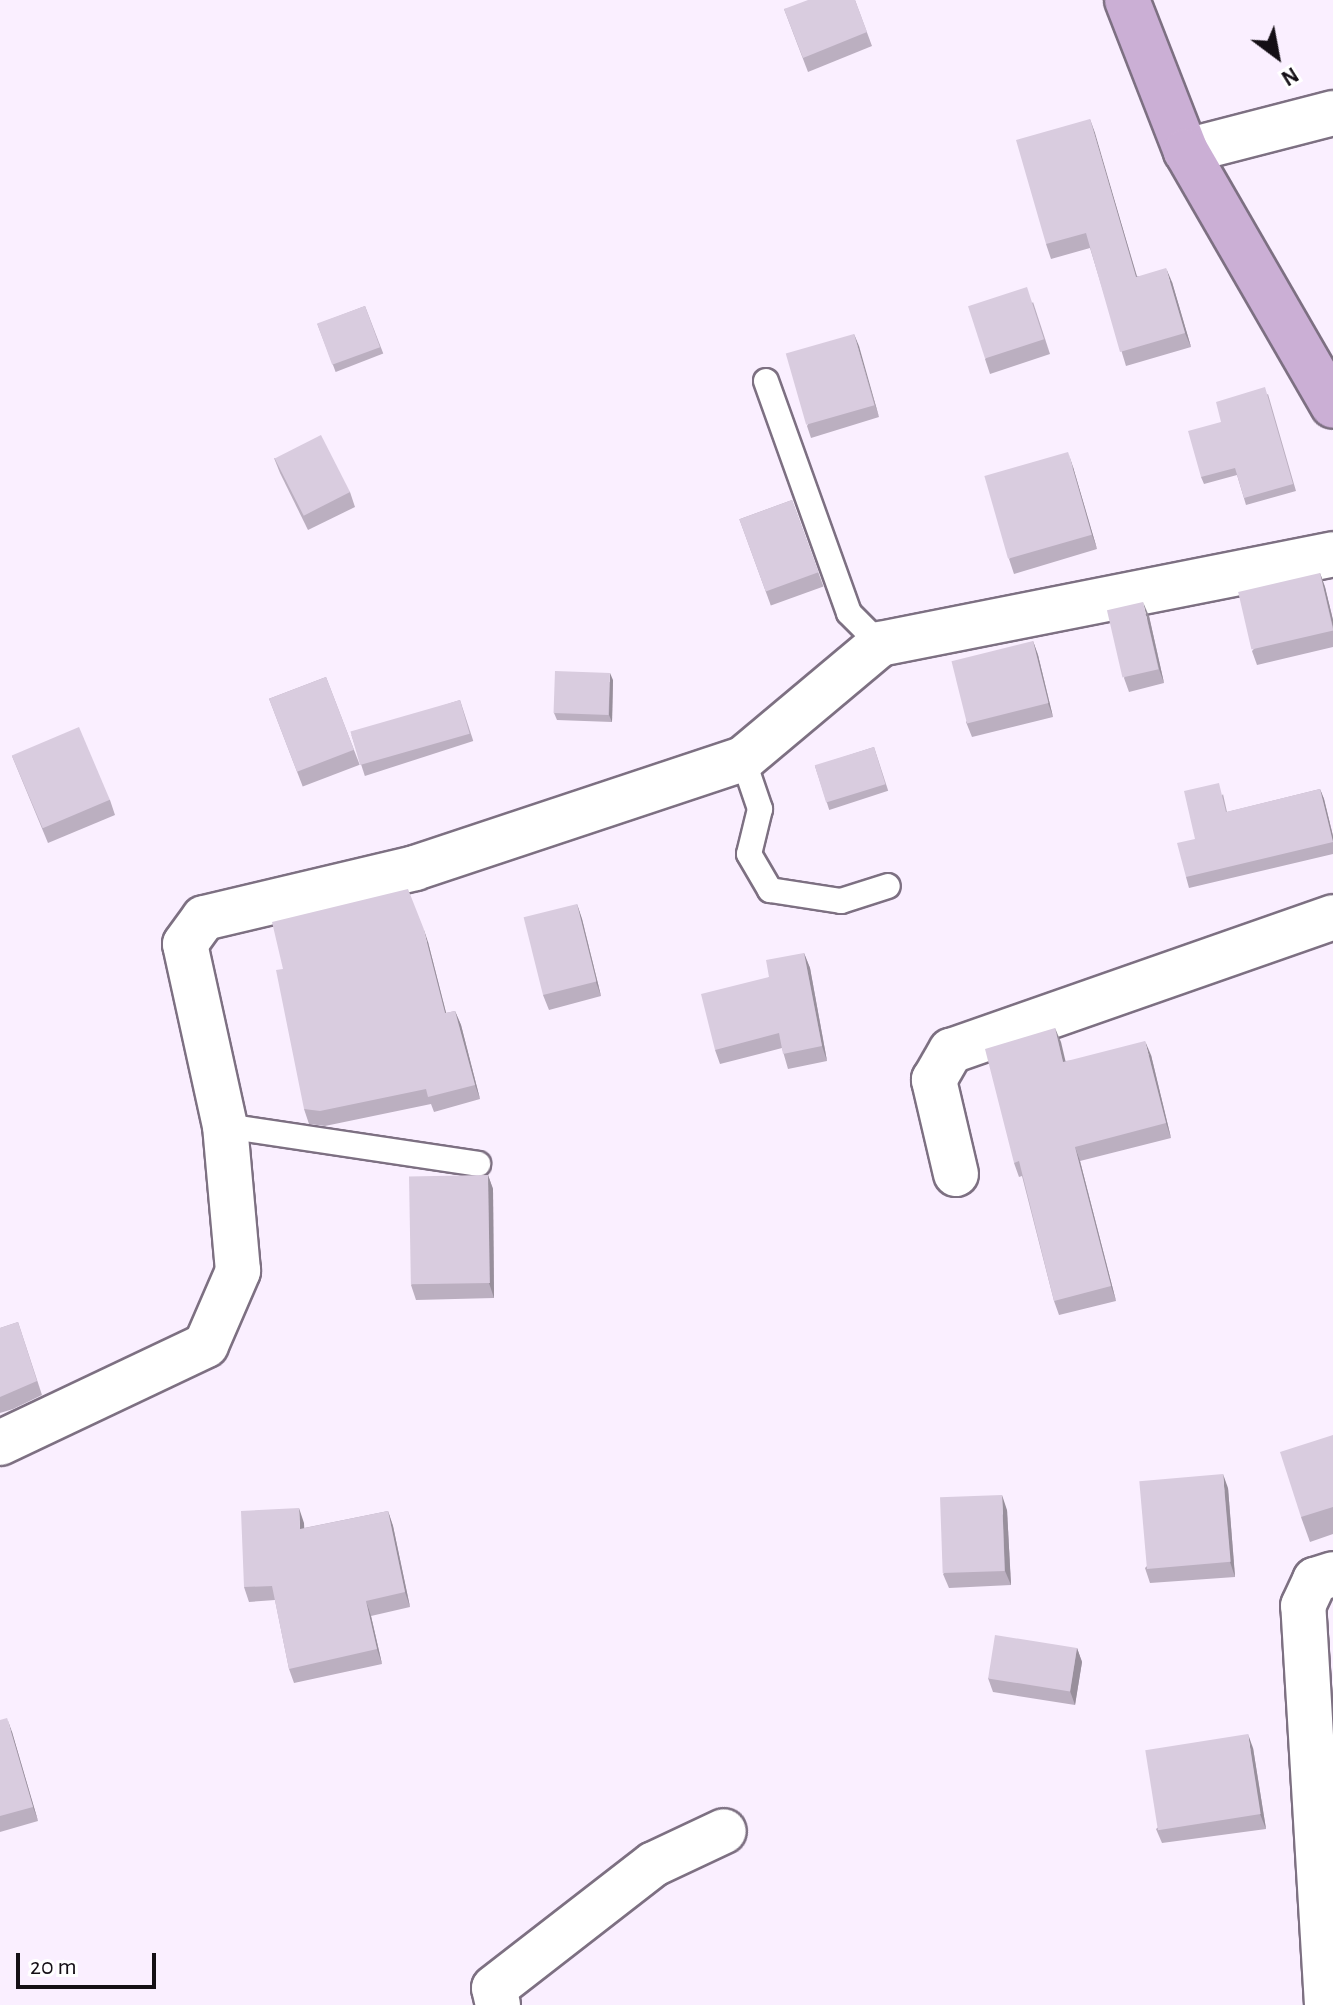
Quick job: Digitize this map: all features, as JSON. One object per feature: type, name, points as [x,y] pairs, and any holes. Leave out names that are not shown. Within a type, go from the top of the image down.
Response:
[{"type":"main road","points":[[1127,0],[1186,151],[1333,406]]},
{"type":"street","points":[[1186,151],[1333,113]]},
{"type":"street","points":[[0,1443],[206,1345],[238,1271],[225,1126],[185,944],[204,918],[415,868],[743,759],[880,644],[1333,554]]},
{"type":"street","points":[[956,1174],[934,1080],[951,1051],[1333,917]]},
{"type":"street","points":[[1327,2005],[1303,1606],[1315,1580],[1333,1574]]},
{"type":"street","points":[[498,2005],[494,1988],[654,1864],[724,1831]]},
{"type":"lane","points":[[766,381],[849,613],[880,644]]},
{"type":"lane","points":[[743,759],[760,809],[749,854],[770,890],[841,901],[888,886]]},
{"type":"lane","points":[[225,1126],[478,1164]]},
{"type":"building","points":[[808,0],[855,0],[867,32],[803,58],[784,9]]},
{"type":"building","points":[[1090,119],[1136,277],[1166,268],[1185,333],[1120,352],[1086,233],[1046,244],[1016,140]]},
{"type":"building","points":[[1027,287],[1044,339],[985,358],[968,306]]},
{"type":"building","points":[[365,306],[380,347],[332,365],[317,323]]},
{"type":"building","points":[[854,334],[874,405],[806,425],[786,354]]},
{"type":"building","points":[[1265,387],[1293,484],[1244,498],[1235,468],[1201,477],[1188,431],[1221,422],[1216,402]]},
{"type":"building","points":[[321,435],[350,492],[304,516],[275,459]]},
{"type":"building","points":[[1068,452],[1092,535],[1008,559],[984,476]]},
{"type":"building","points":[[792,500],[818,572],[766,592],[739,519]]},
{"type":"building","points":[[1320,573],[1333,631],[1251,649],[1238,592]]},
{"type":"building","points":[[1143,602],[1159,669],[1122,678],[1107,610]]},
{"type":"building","points":[[1033,641],[1048,703],[967,723],[951,661]]},
{"type":"building","points":[[555,671],[610,673],[609,715],[554,713]]},
{"type":"building","points":[[326,677],[354,750],[297,772],[269,699]]},
{"type":"building","points":[[460,700],[470,734],[360,765],[350,731]]},
{"type":"building","points":[[79,727],[110,800],[43,828],[12,756]]},
{"type":"building","points":[[874,747],[885,784],[826,802],[815,765]]},
{"type":"building","points":[[1219,783],[1226,812],[1320,789],[1333,842],[1186,877],[1177,843],[1195,839],[1184,791]]},
{"type":"building","points":[[408,889],[423,927],[445,1013],[455,1011],[475,1085],[428,1097],[426,1089],[320,1111],[304,1109],[276,970],[283,969],[272,922]]},
{"type":"building","points":[[577,904],[596,982],[543,995],[524,917]]},
{"type":"building","points":[[804,953],[822,1046],[783,1054],[779,1033],[715,1050],[701,994],[769,977],[766,960]]},
{"type":"building","points":[[1055,1028],[1063,1062],[1145,1041],[1166,1123],[1075,1147],[1111,1286],[1054,1301],[1019,1161],[1014,1163],[985,1049]]},
{"type":"building","points":[[488,1175],[490,1283],[411,1284],[409,1176]]},
{"type":"building","points":[[18,1322],[37,1381],[0,1397],[0,1328]]},
{"type":"building","points":[[1333,1435],[1333,1507],[1301,1517],[1280,1452]]},
{"type":"building","points":[[1223,1474],[1231,1562],[1147,1569],[1139,1481]]},
{"type":"building","points":[[1002,1495],[1005,1571],[943,1573],[940,1497]]},
{"type":"building","points":[[299,1508],[300,1529],[388,1511],[405,1592],[366,1601],[377,1649],[289,1669],[272,1586],[244,1587],[241,1511]]},
{"type":"building","points":[[995,1635],[1077,1648],[1070,1691],[988,1678]]},
{"type":"building","points":[[7,1718],[33,1807],[0,1816],[0,1720]]},
{"type":"building","points":[[1248,1734],[1261,1814],[1158,1830],[1145,1750]]}]
